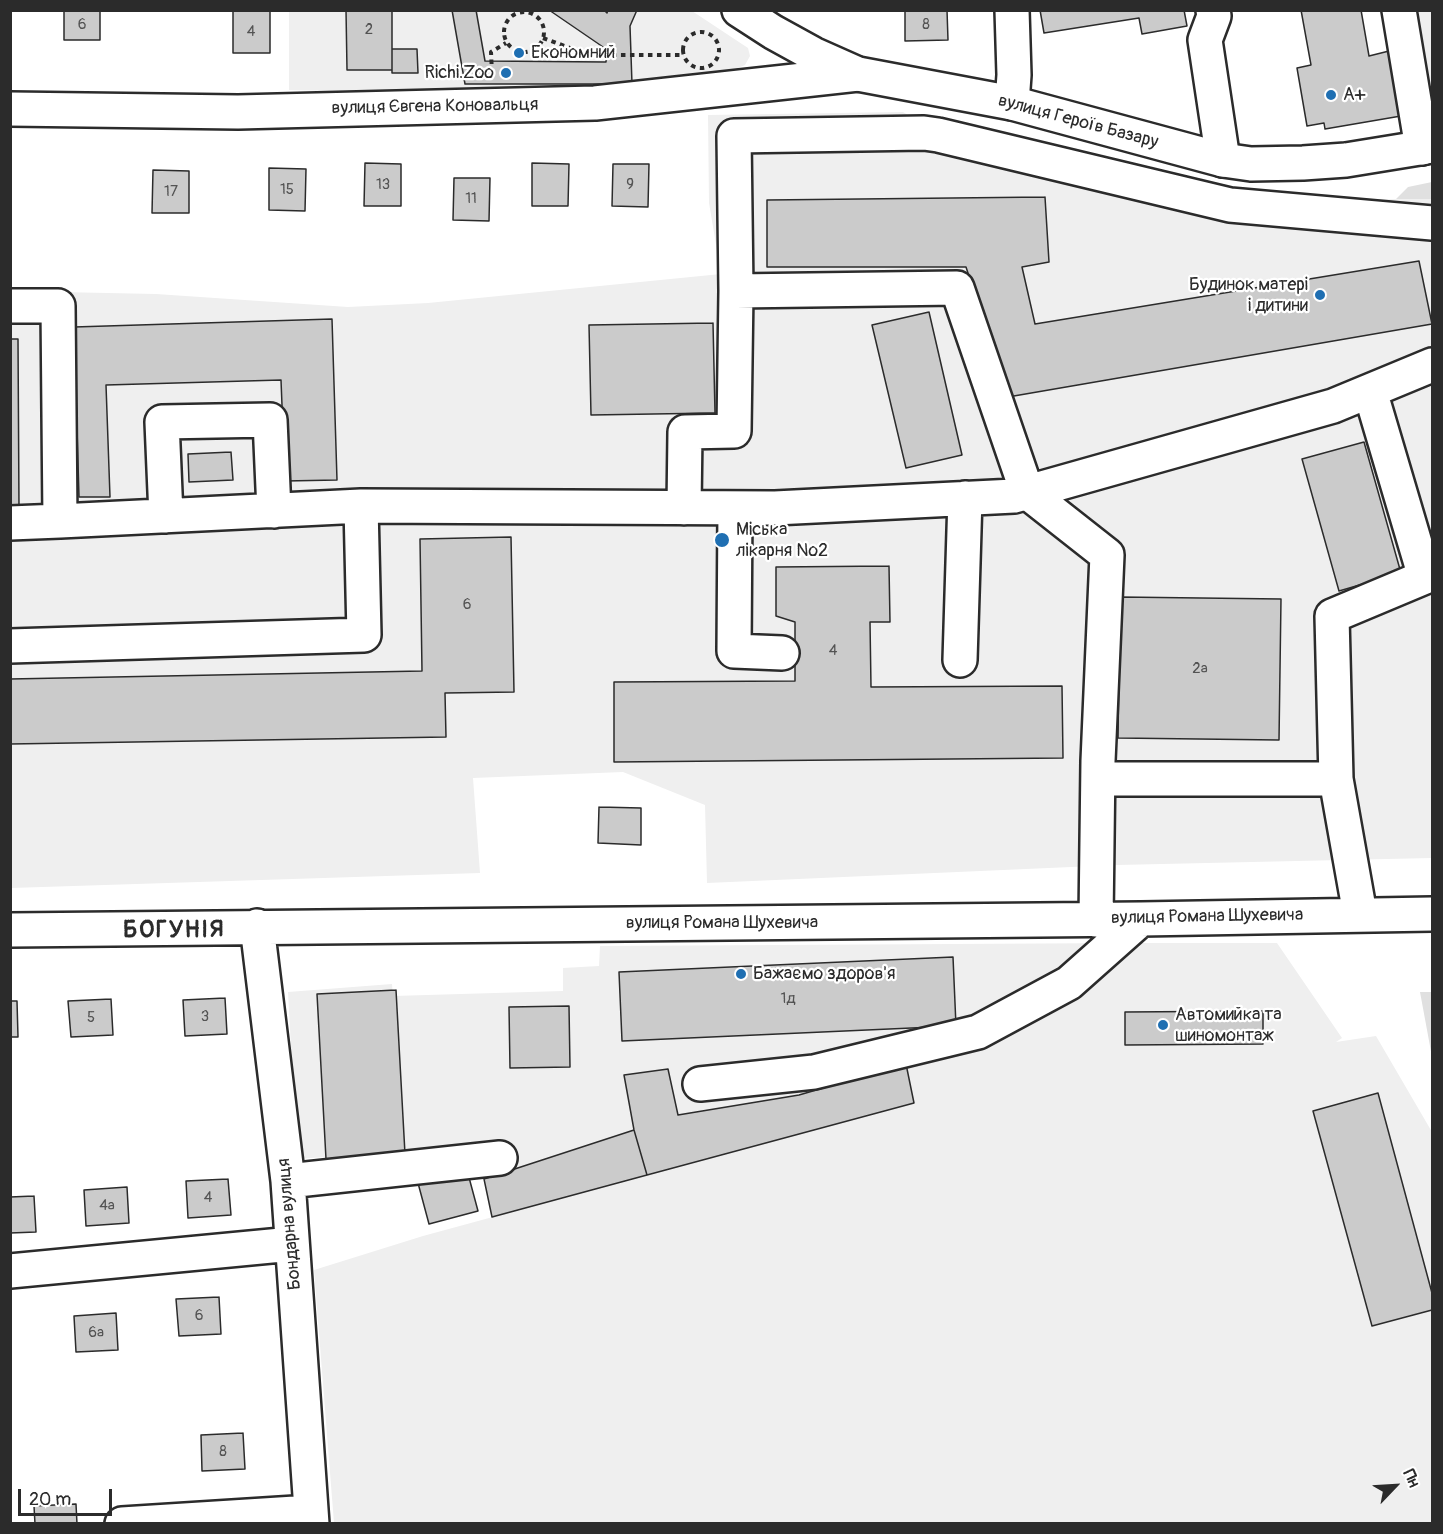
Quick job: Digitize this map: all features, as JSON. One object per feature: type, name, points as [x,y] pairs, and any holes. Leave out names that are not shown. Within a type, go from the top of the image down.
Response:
[{"type":"street","name":"вулиця Героїв Базару","points":[[739,10],[772,33],[858,74],[1012,103],[1223,160],[1251,165],[1304,164],[1427,147]]},
{"type":"street","points":[[1012,10],[1014,75],[1012,103]]},
{"type":"street","points":[[1213,10],[1214,16],[1205,39],[1223,160]]},
{"type":"street","points":[[1399,10],[1427,147]]},
{"type":"street","name":"вулиця Євгена Коновальця","points":[[10,109],[238,112],[595,103],[858,74]]},
{"type":"street","points":[[1108,175],[1118,132]]},
{"type":"street","points":[[684,508],[685,432],[734,431],[736,291],[734,136],[924,133],[1230,205],[1432,223]]},
{"type":"street","points":[[736,291],[957,288],[1027,492],[1107,555],[1098,779],[1096,920]]},
{"type":"street","points":[[10,306],[58,306],[60,521]]},
{"type":"street","points":[[10,524],[361,506],[775,508],[1014,496],[1333,406],[1432,364]]},
{"type":"street","points":[[1360,914],[1336,779],[1332,615],[1425,577],[1370,391]]},
{"type":"street","points":[[166,516],[162,422],[270,420],[274,511]]},
{"type":"street","points":[[960,660],[965,498]]},
{"type":"street","points":[[10,646],[364,636],[361,506]]},
{"type":"street","points":[[735,508],[734,651],[782,653]]},
{"type":"street","points":[[1098,779],[1336,779]]},
{"type":"street","name":"вулиця Романа Шухевича","points":[[10,930],[257,926],[1141,920],[1432,914]]},
{"type":"street","points":[[700,1084],[814,1072],[978,1032],[1069,983],[1141,920]]},
{"type":"street","name":"Бондарна вулиця","points":[[257,926],[288,1181],[312,1518]]},
{"type":"street","points":[[288,1181],[500,1158]]},
{"type":"street","points":[[10,1271],[292,1244]]},
{"type":"street","points":[[122,1524],[312,1518]]},
{"type":"path","points":[[520,11],[527,12],[539,19],[542,24],[543,38],[535,49],[529,52],[516,51],[506,43],[505,24],[514,14],[520,11]]},
{"type":"path","points":[[697,32],[709,33],[718,42],[719,54],[707,67],[695,67],[686,60],[684,55],[684,43],[697,32]]},
{"type":"path","points":[[543,38],[589,55],[684,55]]},
{"type":"path","points":[[492,76],[491,52],[506,43]]},
{"type":"shaded area","name":"Економний","points":[[289,11],[692,11],[748,48],[750,56],[745,65],[733,70],[631,89],[420,93],[289,90]]},
{"type":"shaded area","points":[[1414,11],[1432,11],[1432,109],[1430,107]]},
{"type":"shaded area","name":"Міська лікарня №2","points":[[903,112],[919,122],[1246,200],[1432,199],[1432,858],[1117,865],[707,883],[705,805],[623,772],[473,778],[480,873],[11,888],[10,291],[156,294],[348,307],[428,303],[721,274],[709,203],[708,115]]},
{"type":"shaded area","points":[[1432,182],[1432,199],[1396,199],[1408,187]]},
{"type":"shaded area","points":[[1277,943],[1342,1038],[1336,1042],[1376,1036],[1432,1132],[1432,1523],[334,1523],[314,1270],[423,1236],[915,1102],[522,1196],[510,1144],[297,1159],[288,992],[392,984],[393,996],[563,991],[563,968],[599,966],[600,946]]},
{"type":"shaded area","points":[[1420,992],[1432,992],[1432,1057]]},
{"type":"building","points":[[64,10],[100,10],[100,40],[64,40]]},
{"type":"building","points":[[346,10],[392,10],[392,70],[347,70]]},
{"type":"building","points":[[452,10],[476,10],[485,61],[606,62],[606,49],[549,10],[604,10],[607,13],[608,10],[637,10],[630,26],[632,84],[465,84]]},
{"type":"building","points":[[905,10],[947,10],[948,40],[905,41]]},
{"type":"building","points":[[1040,10],[1184,10],[1187,26],[1142,34],[1139,18],[1044,33]]},
{"type":"building","points":[[1301,10],[1361,10],[1369,56],[1389,51],[1401,116],[1325,129],[1324,123],[1307,126],[1297,68],[1311,65]]},
{"type":"building","points":[[233,11],[270,11],[270,53],[233,53]]},
{"type":"building","points":[[392,49],[417,49],[418,73],[392,73]]},
{"type":"building","points":[[365,163],[401,164],[401,206],[364,206]]},
{"type":"building","points":[[532,163],[569,164],[568,206],[532,206]]},
{"type":"building","points":[[613,164],[649,164],[648,207],[612,206]]},
{"type":"building","points":[[269,168],[306,169],[305,211],[269,210]]},
{"type":"building","points":[[153,170],[189,171],[189,213],[152,213]]},
{"type":"building","points":[[454,178],[490,178],[489,221],[453,220]]},
{"type":"building","name":"Будинок матері і дитини","points":[[1045,197],[1049,262],[1022,267],[1035,324],[1419,261],[1432,324],[1008,397],[966,267],[767,267],[767,200]]},
{"type":"building","points":[[929,312],[962,455],[906,468],[872,325]]},
{"type":"building","points":[[332,319],[337,480],[285,481],[281,380],[106,385],[110,497],[79,497],[74,327]]},
{"type":"building","points":[[713,323],[715,413],[591,415],[589,325]]},
{"type":"building","points":[[10,339],[18,339],[19,509],[10,509]]},
{"type":"building","points":[[1364,442],[1401,573],[1339,591],[1302,459]]},
{"type":"building","points":[[231,452],[233,480],[189,482],[188,454]]},
{"type":"building","points":[[511,537],[514,692],[445,693],[446,737],[10,744],[10,679],[422,671],[420,539]]},
{"type":"building","points":[[889,566],[890,622],[870,622],[871,687],[1062,686],[1063,758],[614,762],[614,682],[795,681],[795,622],[776,616],[776,567]]},
{"type":"building","points":[[1120,597],[1281,599],[1279,740],[1118,738]]},
{"type":"building","points":[[599,807],[641,808],[641,845],[598,843]]},
{"type":"building","points":[[953,957],[956,1026],[622,1041],[619,972]]},
{"type":"building","points":[[396,990],[405,1154],[326,1159],[317,994]]},
{"type":"building","points":[[225,998],[227,1034],[185,1036],[183,1000]]},
{"type":"building","points":[[111,999],[113,1035],[71,1037],[68,1001]]},
{"type":"building","points":[[10,1001],[17,1001],[18,1037],[10,1037]]},
{"type":"building","points":[[569,1006],[570,1067],[510,1068],[509,1007]]},
{"type":"building","points":[[1263,1011],[1263,1044],[1125,1045],[1125,1012]]},
{"type":"building","points":[[906,1064],[914,1103],[647,1175],[634,1130],[624,1075],[668,1069],[678,1115],[799,1095]]},
{"type":"building","points":[[1378,1093],[1432,1293],[1432,1310],[1372,1326],[1313,1111]]},
{"type":"building","points":[[634,1130],[647,1175],[492,1217],[484,1179]]},
{"type":"building","points":[[467,1170],[478,1211],[429,1224],[418,1183]]},
{"type":"building","points":[[228,1179],[231,1215],[188,1218],[186,1181]]},
{"type":"building","points":[[127,1187],[129,1223],[86,1226],[84,1190]]},
{"type":"building","points":[[34,1196],[36,1232],[10,1233],[10,1197]]},
{"type":"building","points":[[219,1297],[221,1334],[179,1336],[176,1299]]},
{"type":"building","points":[[116,1313],[118,1350],[76,1352],[74,1316]]},
{"type":"building","points":[[243,1433],[245,1469],[202,1471],[201,1435]]},
{"type":"building","points":[[76,1504],[77,1524],[35,1524],[34,1506]]},
{"type":"place","name":"Економний","points":[[519,53]]},
{"type":"place","name":"Richi.Zoo","points":[[506,73]]},
{"type":"place","name":"A+","points":[[1331,95]]},
{"type":"place","name":"Будинок матері і дитини","points":[[1320,295]]},
{"type":"place","name":"Міська лікарня №2","points":[[722,540]]},
{"type":"place","name":"Бажаємо здоров'я","points":[[741,974]]},
{"type":"place","name":"Автомийка та шиномонтаж","points":[[1163,1025]]},
{"type":"district","name":"БОГУНІЯ","points":[[174,931]]}]
